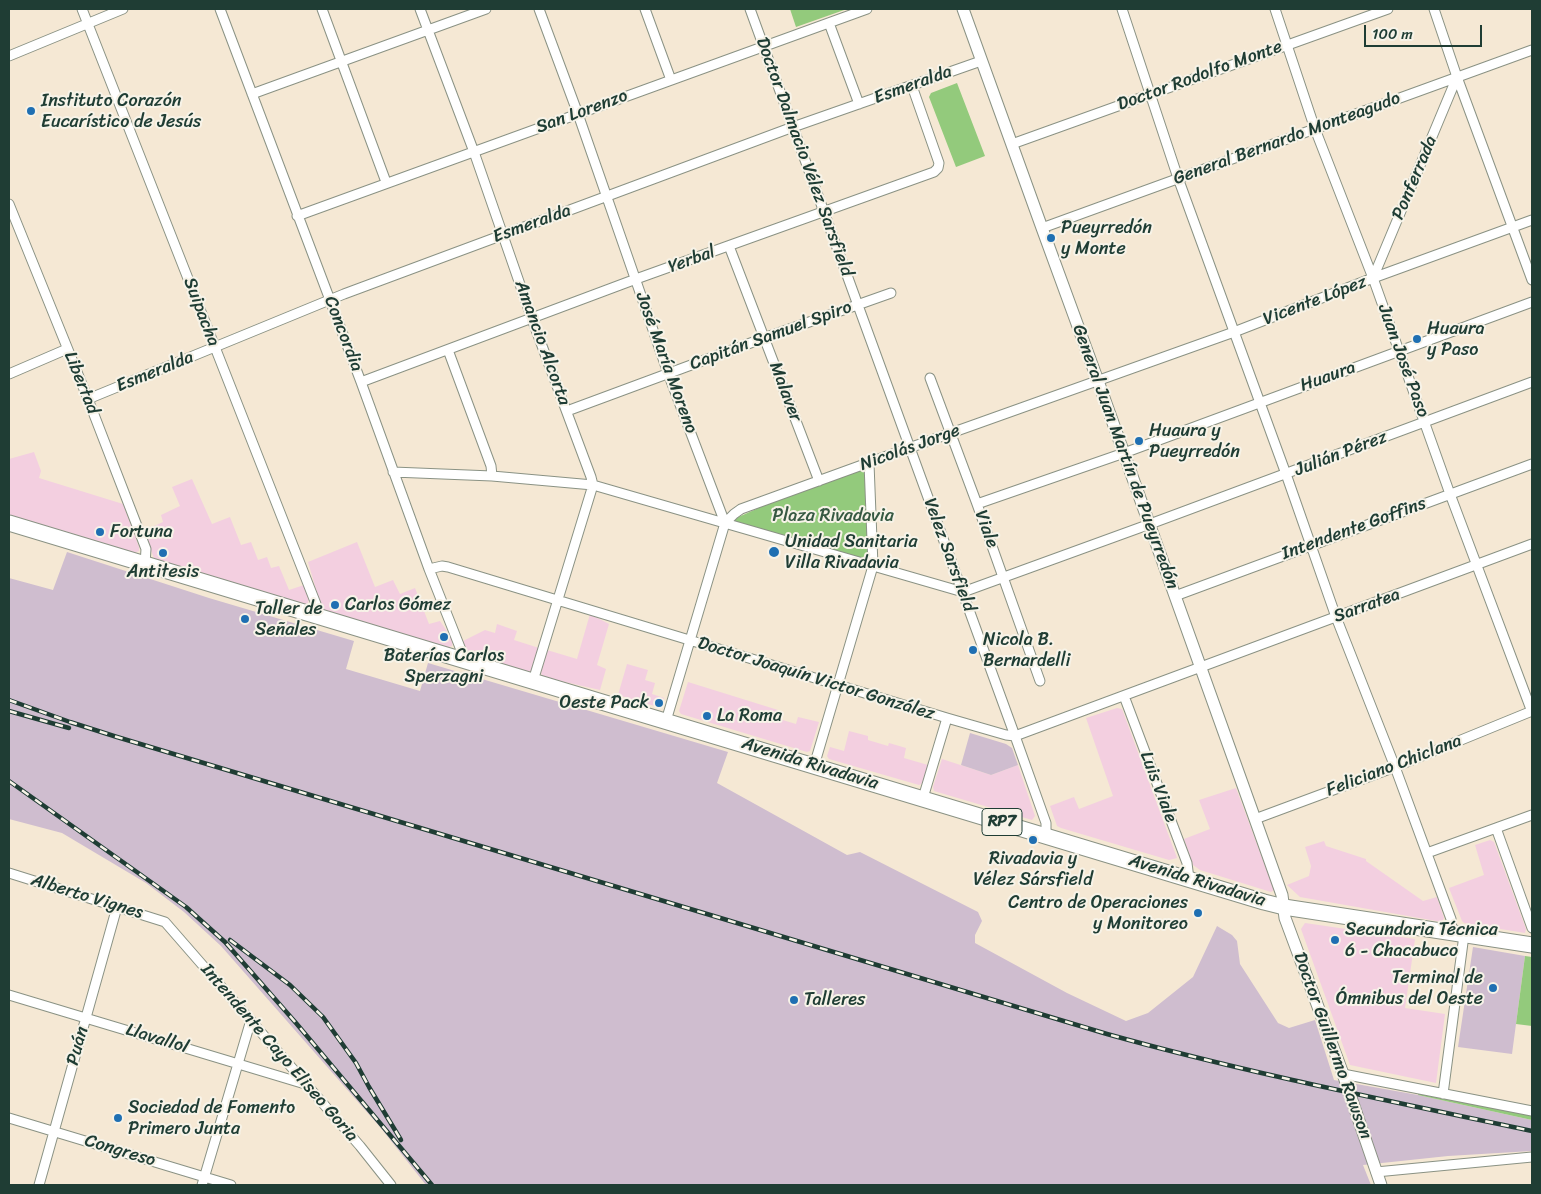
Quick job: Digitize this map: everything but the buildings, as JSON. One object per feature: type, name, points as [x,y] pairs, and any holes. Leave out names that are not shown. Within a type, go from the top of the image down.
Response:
[{"type":"main road","name":"Avenida Rivadavia","points":[[9,523],[1284,907],[1532,945]]},
{"type":"street","name":"Suipacha","points":[[82,9],[316,604],[313,615]]},
{"type":"street","points":[[9,56],[123,9]]},
{"type":"street","name":"Concordia","points":[[220,9],[465,660]]},
{"type":"street","points":[[322,9],[386,182]]},
{"type":"street","name":"Amancio Alcorta","points":[[420,9],[474,152],[532,319],[593,485]]},
{"type":"street","points":[[252,94],[486,9]]},
{"type":"street","name":"José María Moreno","points":[[539,9],[578,114],[668,373],[725,523]]},
{"type":"street","points":[[645,9],[671,80]]},
{"type":"street","name":"Doctor Dalmacio Vélez Sarsfield","points":[[750,9],[825,212],[857,305]]},
{"type":"street","name":"San Lorenzo","points":[[297,216],[386,182],[474,152],[867,9]]},
{"type":"street","name":"General Juan Martín de Pueyrredón","points":[[963,9],[1150,524],[1282,895],[1284,907]]},
{"type":"street","points":[[1122,9],[1178,178],[1336,617],[1458,934],[1443,1094]]},
{"type":"street","name":"Juan José Paso","points":[[1275,9],[1315,129],[1374,278],[1450,494],[1532,711]]},
{"type":"street","name":"Doctor Rodolfo Monte","points":[[1012,144],[1388,9]]},
{"type":"street","points":[[1434,9],[1532,280]]},
{"type":"street","points":[[829,23],[859,104]]},
{"type":"street","name":"General Bernardo Monteagudo","points":[[1042,228],[1532,50]]},
{"type":"street","name":"Esmeralda","points":[[88,399],[330,300],[793,128],[981,61]]},
{"type":"street","name":"Ponferrada","points":[[1374,278],[1457,77]]},
{"type":"street","name":"Yerbal","points":[[361,382],[934,172],[938,168],[939,163],[912,86]]},
{"type":"street","name":"Libertad","points":[[9,204],[146,549],[146,564]]},
{"type":"street","name":"Vicente López","points":[[1098,381],[1532,220]]},
{"type":"street","name":"Malaver","points":[[729,246],[819,481]]},
{"type":"street","name":"Capitán Samuel Spiro","points":[[567,411],[891,293]]},
{"type":"street","name":"Huaura","points":[[977,504],[1124,453],[1532,302]]},
{"type":"street","name":"Velez Sarsfield","points":[[857,305],[1015,736],[1046,823],[1046,835]]},
{"type":"street","points":[[9,374],[67,349]]},
{"type":"street","points":[[448,350],[491,466],[492,476]]},
{"type":"street","name":"Viale","points":[[930,378],[1040,681]]},
{"type":"street","name":"Nicolás Jorge","points":[[725,523],[734,514],[742,510],[1098,381]]},
{"type":"street","name":"Julián Pérez","points":[[963,592],[1532,382]]},
{"type":"street","points":[[814,766],[873,566],[869,463]]},
{"type":"street","name":"Intendente Goffins","points":[[1175,596],[1532,464]]},
{"type":"street","points":[[393,472],[492,476],[593,485],[963,592]]},
{"type":"street","points":[[533,681],[593,485]]},
{"type":"street","points":[[666,721],[725,523]]},
{"type":"street","name":"Sarratea","points":[[1201,668],[1532,544]]},
{"type":"street","name":"Doctor Joaquín Victor González","points":[[429,568],[448,567],[947,718],[1015,736]]},
{"type":"street","points":[[1015,736],[1201,668]]},
{"type":"street","name":"Luis Viale","points":[[1124,696],[1187,863],[1189,879]]},
{"type":"street","name":"Feliciano Chiclana","points":[[1255,819],[1395,767],[1532,711]]},
{"type":"street","points":[[923,798],[947,718]]},
{"type":"street","points":[[1427,853],[1532,815]]},
{"type":"street","points":[[1496,828],[1532,928]]},
{"type":"street","name":"Alberto Vignes","points":[[9,873],[165,922]]},
{"type":"street","name":"Puán","points":[[39,1185],[117,907]]},
{"type":"street","name":"Doctor Guillermo Rawson","points":[[1284,907],[1286,918],[1381,1185]]},
{"type":"street","name":"Intendente Cayo Eliseo Goria","points":[[165,922],[360,1146],[387,1184]]},
{"type":"street","name":"Llavallol","points":[[9,995],[305,1084]]},
{"type":"street","points":[[204,1181],[251,1020]]},
{"type":"street","points":[[1343,1074],[1532,1112]]},
{"type":"street","name":"Congreso","points":[[9,1118],[204,1181],[231,1185]]},
{"type":"street","points":[[1376,1172],[1532,1157]]},
{"type":"shaded area","points":[[34,452],[41,471],[39,478],[123,504],[139,551],[132,554],[9,517],[9,459]]},
{"type":"shaded area","points":[[192,479],[212,524],[230,517],[241,545],[251,542],[258,560],[267,557],[271,568],[279,566],[289,590],[304,585],[309,598],[308,603],[305,605],[154,558],[143,531],[163,522],[161,515],[180,506],[172,487]]},
{"type":"shaded area","points":[[357,542],[375,587],[393,580],[400,594],[415,588],[429,624],[440,621],[453,640],[452,646],[446,648],[322,610],[308,562]]},
{"type":"shaded area","points":[[67,552],[209,598],[354,641],[346,669],[420,691],[428,663],[728,752],[717,783],[847,855],[860,852],[978,912],[982,921],[975,935],[975,943],[1067,993],[1126,1021],[1148,1013],[1193,977],[1217,926],[1232,935],[1237,941],[1240,964],[1278,1023],[1289,1028],[1315,1020],[1334,1080],[1418,1095],[1532,1120],[1532,1151],[1448,1156],[1363,1165],[1371,1185],[426,1185],[380,1127],[221,946],[184,912],[146,883],[62,833],[9,819],[9,578],[53,590]]},
{"type":"shaded area","points":[[590,614],[609,624],[597,665],[606,669],[600,690],[543,677],[541,673],[547,650],[577,659]]},
{"type":"shaded area","points":[[497,624],[517,631],[514,640],[539,648],[531,673],[470,656],[467,653],[463,641],[485,630],[495,633]]},
{"type":"shaded area","points":[[627,664],[648,670],[645,680],[655,683],[652,694],[664,698],[661,706],[658,707],[618,695]]},
{"type":"shaded area","points":[[688,682],[778,710],[776,718],[796,724],[798,717],[819,722],[810,751],[807,752],[681,714],[679,711]]},
{"type":"shaded area","points":[[1117,708],[1122,709],[1177,858],[1169,860],[1057,826],[1050,806],[1074,797],[1079,809],[1113,796],[1086,718]]},
{"type":"shaded area","points":[[849,731],[868,736],[868,740],[888,746],[889,743],[906,748],[904,758],[928,765],[923,783],[919,785],[829,759],[827,756],[830,747],[844,751]]},
{"type":"shaded area","points":[[970,733],[1006,744],[1012,748],[1018,765],[991,775],[961,765]]},
{"type":"shaded area","points":[[942,759],[991,775],[1018,765],[1035,816],[1032,820],[934,791],[933,787]]},
{"type":"shaded area","points":[[1236,788],[1274,890],[1271,892],[1200,870],[1193,865],[1184,839],[1210,829],[1199,800]]},
{"type":"shaded area","points":[[1490,840],[1494,842],[1526,929],[1525,933],[1464,923],[1449,888],[1484,875],[1475,845]]},
{"type":"shaded area","points":[[1324,841],[1326,846],[1366,859],[1366,861],[1423,901],[1437,897],[1444,918],[1442,922],[1300,897],[1287,885],[1309,876],[1311,866],[1305,847]]},
{"type":"shaded area","points":[[1305,923],[1415,939],[1405,1008],[1445,1014],[1436,1083],[1350,1065],[1301,929]]},
{"type":"shaded area","points":[[1473,947],[1525,956],[1512,1054],[1458,1047]]},
{"type":"green space","points":[[790,9],[847,9],[796,27]]},
{"type":"green space","points":[[957,83],[985,156],[956,167],[929,97],[931,93]]},
{"type":"green space","name":"Plaza Rivadavia","points":[[869,463],[873,566],[725,523],[819,481]]},
{"type":"green space","points":[[1525,956],[1532,957],[1532,1026],[1516,1024]]},
{"type":"green space","points":[[1419,1093],[1532,1116],[1532,1120],[1418,1095]]},
{"type":"railway","points":[[9,700],[117,737],[1107,1034],[1266,1074],[1532,1131]]},
{"type":"railway","points":[[9,711],[69,728]]},
{"type":"railway","points":[[9,781],[186,907],[225,942],[296,1023],[432,1185]]},
{"type":"railway","points":[[230,940],[290,985],[323,1017],[356,1063],[401,1140]]},
{"type":"place","name":"Instituto Corazón Eucarístico de Jesús","points":[[31,111]]},
{"type":"place","name":"Pueyrredón y Monte","points":[[1051,238]]},
{"type":"place","name":"Huaura y Paso","points":[[1417,339]]},
{"type":"place","name":"Huaura y Pueyrredón","points":[[1139,441]]},
{"type":"place","name":"Fortuna","points":[[100,532]]},
{"type":"place","name":"Unidad Sanitaria Villa Rivadavia","points":[[774,552]]},
{"type":"place","name":"Antitesis","points":[[163,553]]},
{"type":"place","name":"Carlos Gómez","points":[[335,605]]},
{"type":"place","name":"Taller de Señales","points":[[245,619]]},
{"type":"place","name":"Baterías Carlos Sperzagni","points":[[444,637]]},
{"type":"place","name":"Nicola B. Bernardelli","points":[[973,650]]},
{"type":"place","name":"Oeste Pack","points":[[659,703]]},
{"type":"place","name":"La Roma","points":[[707,716]]},
{"type":"place","name":"Rivadavia y Vélez Sársfield","points":[[1033,840]]},
{"type":"place","name":"Centro de Operaciones y Monitoreo","points":[[1198,913]]},
{"type":"place","name":"Secundaria Técnica 6 - Chacabuco","points":[[1335,940]]},
{"type":"place","name":"Terminal de Ómnibus del Oeste","points":[[1493,988]]},
{"type":"place","name":"Talleres","points":[[794,1000]]},
{"type":"place","name":"Sociedad de Fomento Primero Junta","points":[[118,1118]]}]
